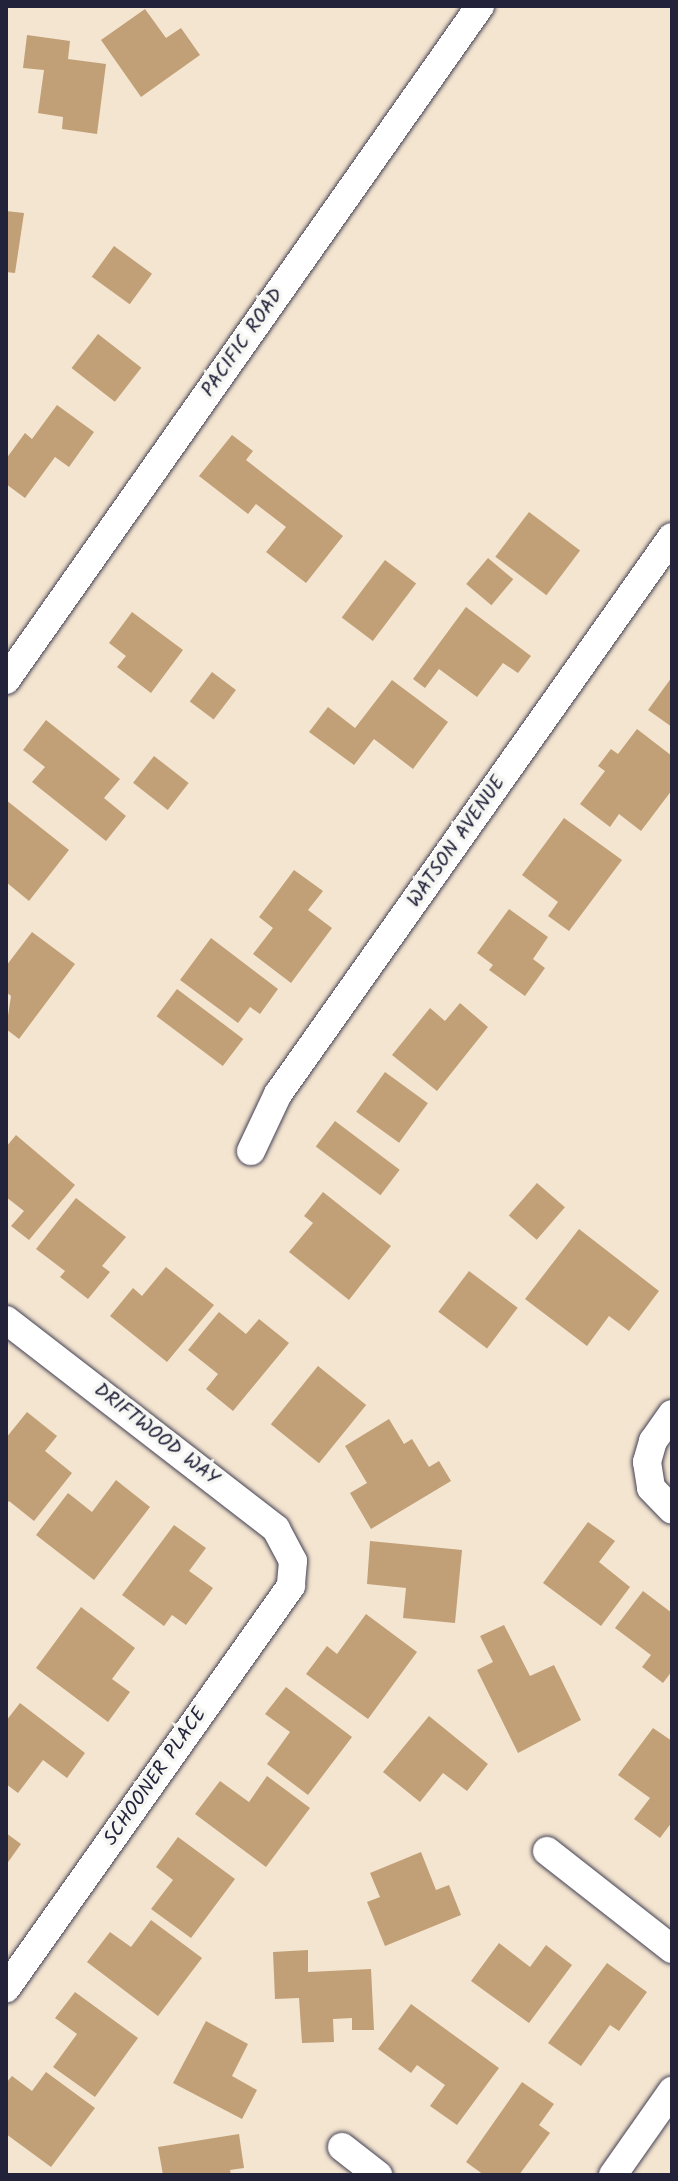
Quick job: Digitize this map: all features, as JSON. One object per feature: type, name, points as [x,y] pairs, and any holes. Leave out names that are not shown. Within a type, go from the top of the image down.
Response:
[{"type":"street","name":"PACIFIC ROAD","points":[[6,680],[480,6]]},
{"type":"street","name":"WATSON AVENUE","points":[[251,1151],[278,1094],[672,537]]},
{"type":"street","name":"DRIFTWOOD WAY","points":[[6,1320],[276,1529],[293,1561]]},
{"type":"street","points":[[672,1414],[653,1441],[647,1462],[651,1488],[672,1510]]},
{"type":"street","name":"SCHOONER PLACE","points":[[6,1988],[291,1586],[293,1561]]},
{"type":"street","points":[[547,1851],[672,1949]]},
{"type":"street","points":[[613,2175],[672,2091]]},
{"type":"street","points":[[342,2147],[378,2175]]},
{"type":"building","points":[[145,9],[166,38],[181,28],[200,55],[141,97],[101,40]]},
{"type":"building","points":[[27,35],[70,41],[68,59],[106,64],[97,134],[62,129],[63,117],[38,113],[44,70],[23,68]]},
{"type":"building","points":[[6,211],[24,213],[15,273],[6,272]]},
{"type":"building","points":[[114,246],[152,274],[130,304],[92,277]]},
{"type":"building","points":[[98,334],[141,368],[115,402],[72,368]]},
{"type":"building","points":[[57,405],[94,432],[69,467],[55,457],[25,498],[6,484],[6,459],[25,433],[32,439]]},
{"type":"building","points":[[232,435],[253,451],[246,460],[343,536],[306,583],[266,552],[286,527],[256,504],[248,514],[199,476]]},
{"type":"building","points":[[529,512],[580,551],[546,595],[495,557]]},
{"type":"building","points":[[488,558],[513,579],[491,605],[466,584]]},
{"type":"building","points":[[385,560],[416,583],[373,641],[342,618]]},
{"type":"building","points":[[466,607],[531,656],[518,673],[503,663],[477,697],[439,669],[425,688],[413,679]]},
{"type":"building","points":[[132,612],[183,650],[151,693],[117,667],[126,656],[109,643]]},
{"type":"building","points":[[212,672],[236,690],[214,720],[190,702]]},
{"type":"building","points":[[672,677],[672,727],[648,710]]},
{"type":"building","points":[[392,680],[448,722],[413,769],[374,739],[354,765],[309,732],[328,707],[355,728]]},
{"type":"building","points":[[46,720],[120,779],[104,798],[126,816],[106,841],[32,782],[45,767],[23,750]]},
{"type":"building","points":[[637,729],[672,756],[672,790],[641,831],[619,814],[610,827],[580,804],[605,771],[598,766],[611,749],[618,754]]},
{"type":"building","points":[[154,756],[189,783],[168,810],[133,783]]},
{"type":"building","points":[[6,800],[69,850],[29,901],[6,882]]},
{"type":"building","points":[[564,818],[622,860],[569,931],[548,916],[558,902],[522,875]]},
{"type":"building","points":[[294,870],[323,891],[308,910],[332,928],[291,983],[253,954],[273,928],[259,917]]},
{"type":"building","points":[[509,909],[548,937],[533,959],[545,968],[525,996],[489,970],[493,965],[477,953]]},
{"type":"building","points":[[32,932],[75,964],[19,1039],[6,1029],[11,996],[6,992],[6,966]]},
{"type":"building","points":[[211,938],[278,989],[260,1014],[250,1007],[238,1023],[180,980]]},
{"type":"building","points":[[177,989],[243,1039],[223,1066],[157,1016]]},
{"type":"building","points":[[460,1003],[488,1027],[437,1091],[392,1055],[430,1008],[445,1021]]},
{"type":"building","points":[[385,1072],[428,1103],[399,1143],[356,1112]]},
{"type":"building","points":[[335,1121],[400,1170],[380,1195],[316,1147]]},
{"type":"building","points":[[16,1135],[75,1185],[29,1240],[11,1226],[24,1211],[6,1197],[6,1147]]},
{"type":"building","points":[[537,1183],[565,1207],[537,1240],[509,1215]]},
{"type":"building","points":[[323,1192],[391,1246],[349,1300],[289,1252],[313,1223],[304,1216]]},
{"type":"building","points":[[76,1198],[126,1237],[102,1266],[110,1272],[88,1299],[60,1277],[65,1271],[36,1249]]},
{"type":"building","points":[[579,1229],[659,1291],[629,1331],[609,1316],[587,1346],[525,1299]]},
{"type":"building","points":[[166,1267],[214,1305],[167,1362],[110,1316],[133,1288],[142,1296]]},
{"type":"building","points":[[469,1271],[518,1308],[487,1348],[438,1312]]},
{"type":"building","points":[[219,1312],[246,1334],[259,1319],[289,1343],[233,1411],[206,1389],[218,1374],[188,1350]]},
{"type":"building","points":[[318,1366],[366,1405],[319,1463],[271,1424]]},
{"type":"building","points":[[27,1412],[57,1436],[45,1451],[72,1473],[34,1521],[9,1501],[6,1505],[6,1438]]},
{"type":"building","points":[[389,1419],[404,1444],[412,1439],[429,1467],[439,1461],[451,1481],[371,1529],[350,1493],[367,1483],[345,1446]]},
{"type":"building","points":[[116,1480],[150,1507],[94,1580],[36,1535],[68,1493],[92,1512]]},
{"type":"building","points":[[588,1522],[615,1541],[599,1562],[630,1587],[601,1626],[543,1583]]},
{"type":"building","points":[[174,1525],[206,1548],[189,1571],[213,1588],[186,1625],[172,1615],[164,1626],[122,1595]]},
{"type":"building","points":[[370,1541],[462,1550],[455,1623],[403,1618],[406,1588],[367,1584]]},
{"type":"building","points":[[643,1591],[672,1613],[672,1671],[663,1683],[642,1667],[651,1655],[615,1628]]},
{"type":"building","points":[[81,1607],[135,1648],[112,1679],[130,1692],[108,1722],[36,1668]]},
{"type":"building","points":[[366,1614],[417,1652],[368,1719],[306,1674],[327,1646],[337,1654]]},
{"type":"building","points":[[504,1625],[530,1676],[554,1665],[581,1720],[518,1753],[477,1670],[493,1662],[480,1636]]},
{"type":"building","points":[[286,1687],[352,1737],[308,1795],[267,1764],[290,1732],[265,1714]]},
{"type":"building","points":[[20,1703],[85,1753],[67,1778],[43,1760],[18,1793],[6,1784],[6,1721]]},
{"type":"building","points":[[429,1716],[488,1764],[467,1791],[443,1773],[420,1802],[383,1772]]},
{"type":"building","points":[[653,1728],[672,1741],[672,1822],[660,1838],[634,1819],[650,1798],[618,1775]]},
{"type":"building","points":[[267,1776],[310,1808],[266,1867],[195,1814],[220,1781],[249,1802]]},
{"type":"building","points":[[6,1833],[21,1844],[6,1865]]},
{"type":"building","points":[[178,1837],[235,1879],[191,1938],[151,1909],[173,1880],[156,1867]]},
{"type":"building","points":[[421,1852],[436,1890],[449,1885],[461,1915],[385,1946],[367,1902],[380,1897],[370,1873]]},
{"type":"building","points":[[151,1920],[202,1958],[158,2016],[87,1962],[110,1932],[131,1947]]},
{"type":"building","points":[[499,1943],[530,1967],[546,1945],[572,1965],[529,2023],[471,1981]]},
{"type":"building","points":[[308,1950],[308,1972],[371,1969],[374,2030],[352,2030],[352,2018],[333,2019],[334,2042],[302,2043],[299,1998],[275,1999],[273,1952]]},
{"type":"building","points":[[607,1963],[647,1992],[619,2031],[610,2025],[581,2066],[548,2043]]},
{"type":"building","points":[[75,1992],[138,2038],[95,2097],[53,2067],[77,2034],[55,2018]]},
{"type":"building","points":[[411,2004],[499,2068],[457,2125],[430,2106],[445,2085],[417,2065],[411,2073],[378,2049]]},
{"type":"building","points":[[206,2021],[248,2044],[232,2076],[257,2090],[242,2119],[173,2083]]},
{"type":"building","points":[[46,2072],[95,2108],[51,2167],[6,2134],[6,2083],[12,2076],[32,2091]]},
{"type":"building","points":[[522,2082],[554,2104],[539,2125],[550,2133],[519,2175],[484,2175],[466,2162]]},
{"type":"building","points":[[239,2134],[244,2168],[230,2170],[231,2175],[163,2175],[158,2147]]}]
